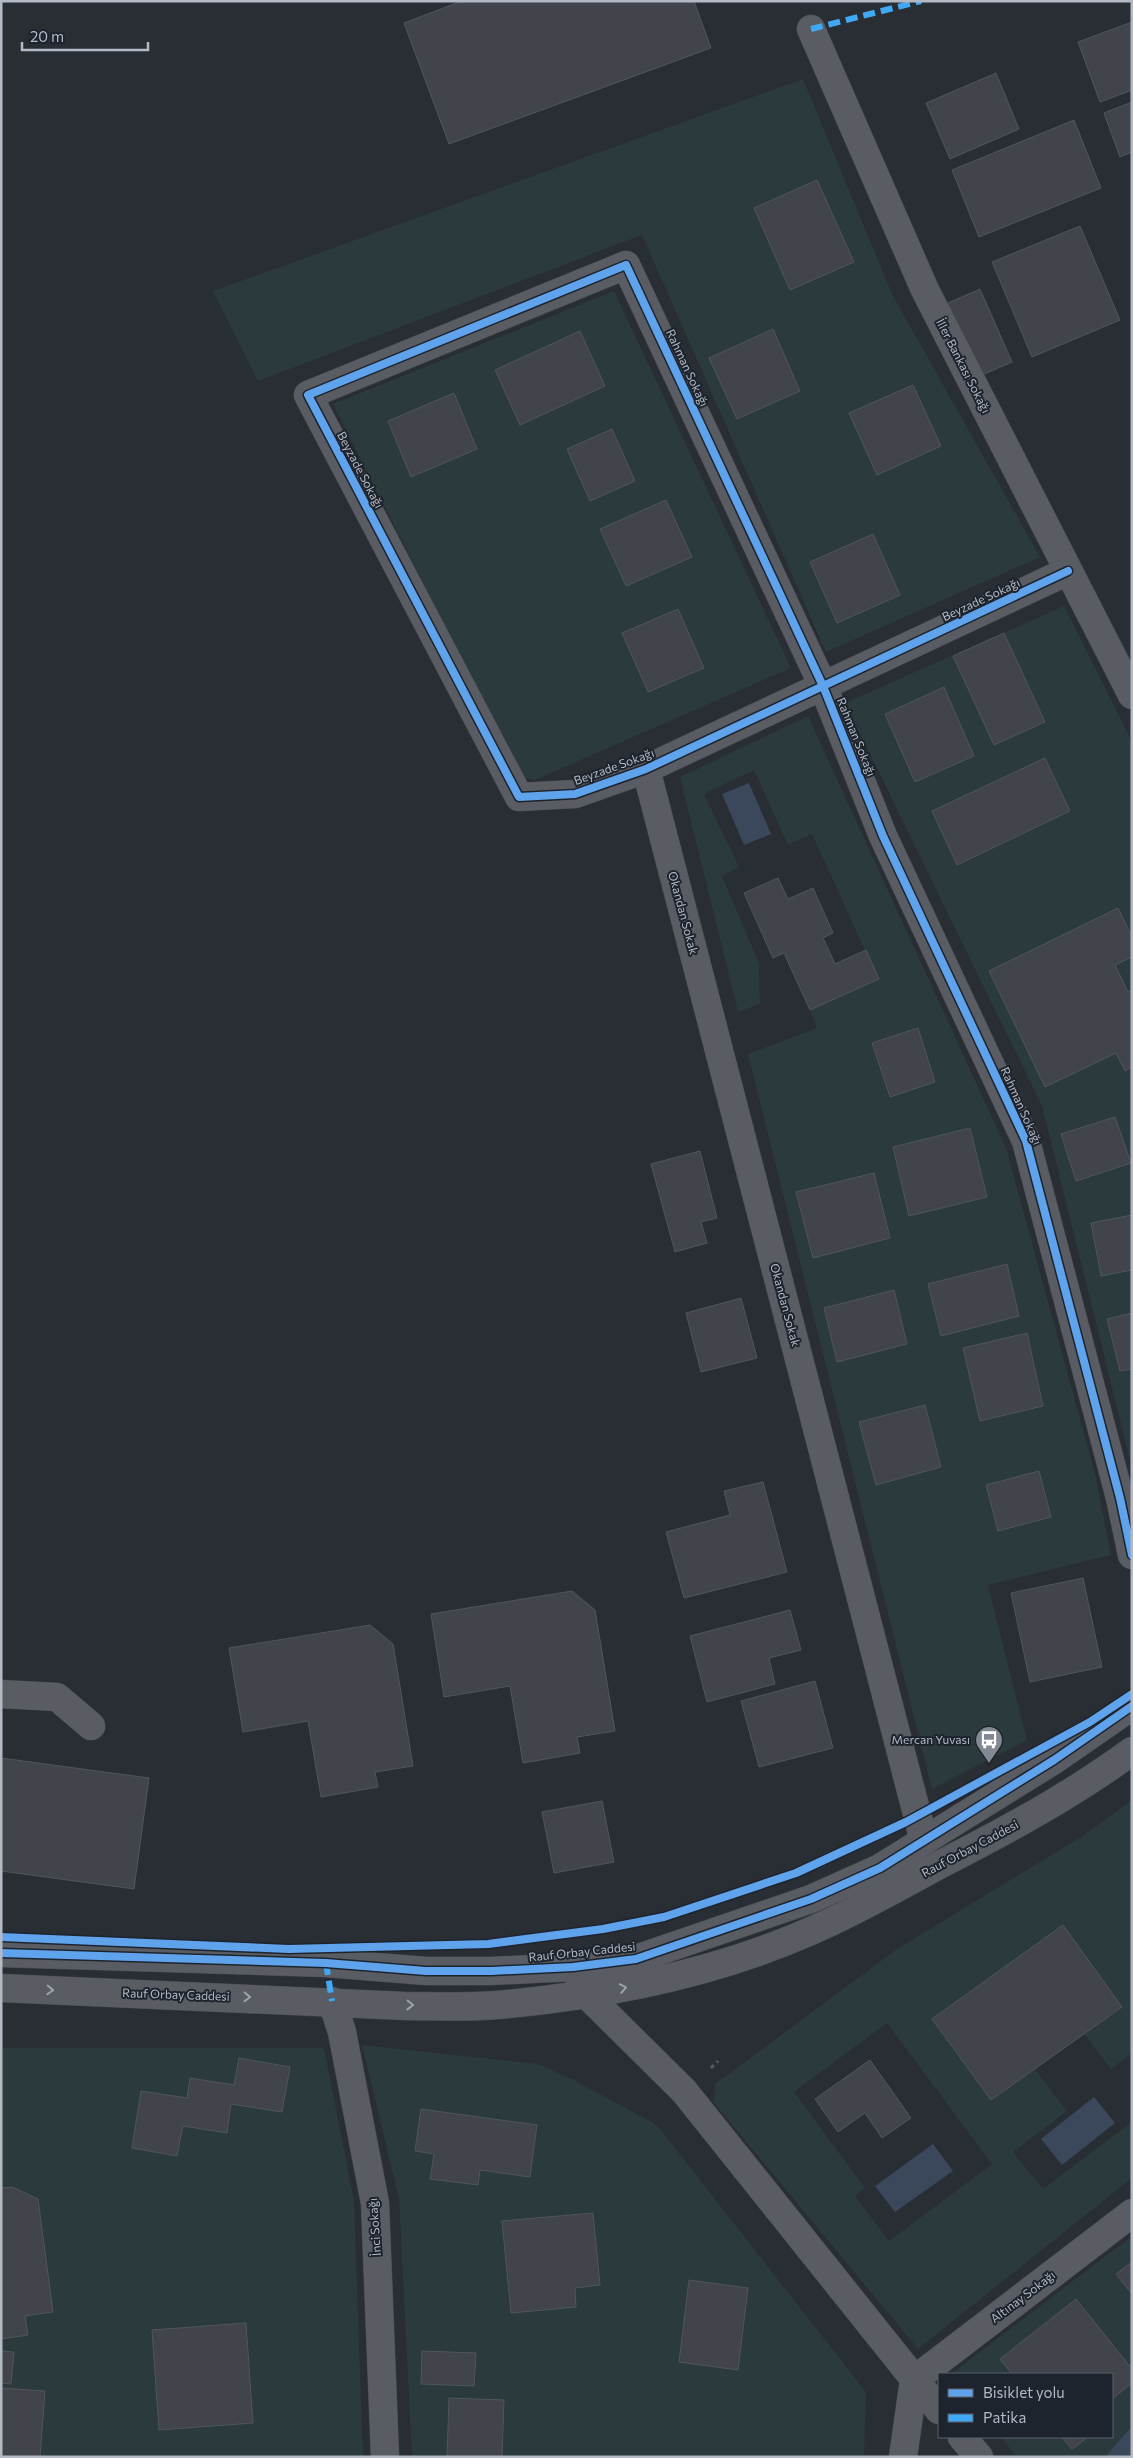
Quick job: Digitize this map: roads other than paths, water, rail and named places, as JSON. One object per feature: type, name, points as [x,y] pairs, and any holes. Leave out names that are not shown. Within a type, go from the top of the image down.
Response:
[{"type":"street","name":"İller Bankası Sokağı","points":[[811,28],[925,290],[1132,695]]},
{"type":"street","name":"Rahman Sokağı","points":[[308,395],[626,265],[823,686],[883,836],[1026,1141],[1120,1498],[1132,1555]]},
{"type":"street","name":"Beyzade Sokağı","points":[[308,395],[519,797],[575,794],[646,769],[1068,572]]},
{"type":"street","name":"Okandan Sokak","points":[[646,769],[924,1841]]},
{"type":"street","points":[[1,1694],[57,1697],[90,1726]]},
{"type":"street","name":"Rauf Orbay Caddesi","points":[[1,1953],[326,1963],[426,1971],[491,1971],[573,1967],[636,1959],[743,1924],[810,1899],[880,1868],[1097,1732],[1132,1706]]},
{"type":"street","name":"Rauf Orbay Caddesi","points":[[1,1988],[332,2001],[405,2006],[506,2005],[587,1995],[648,1983],[759,1951],[813,1930],[1075,1791],[1132,1751]]},
{"type":"street","points":[[573,1967],[587,1995],[684,2090],[938,2409]]},
{"type":"street","name":"İnci Sokağı","points":[[332,2001],[342,2032],[375,2203],[385,2457]]},
{"type":"street","name":"Altınay Sokağı","points":[[914,2380],[1132,2213]]},
{"type":"street","points":[[903,2457],[914,2380]]},
{"type":"street","points":[[963,2438],[979,2457]]},
{"type":"water","points":[[749,783],[771,834],[744,845],[722,794]]},
{"type":"water","points":[[1094,2097],[1115,2123],[1062,2165],[1041,2139]]},
{"type":"water","points":[[933,2144],[953,2171],[895,2212],[875,2186]]},
{"type":"water","points":[[1132,2426],[1132,2457],[1109,2457],[1107,2455]]},
{"type":"place","name":"Mercan Yuvası","points":[[989,1764]]}]
